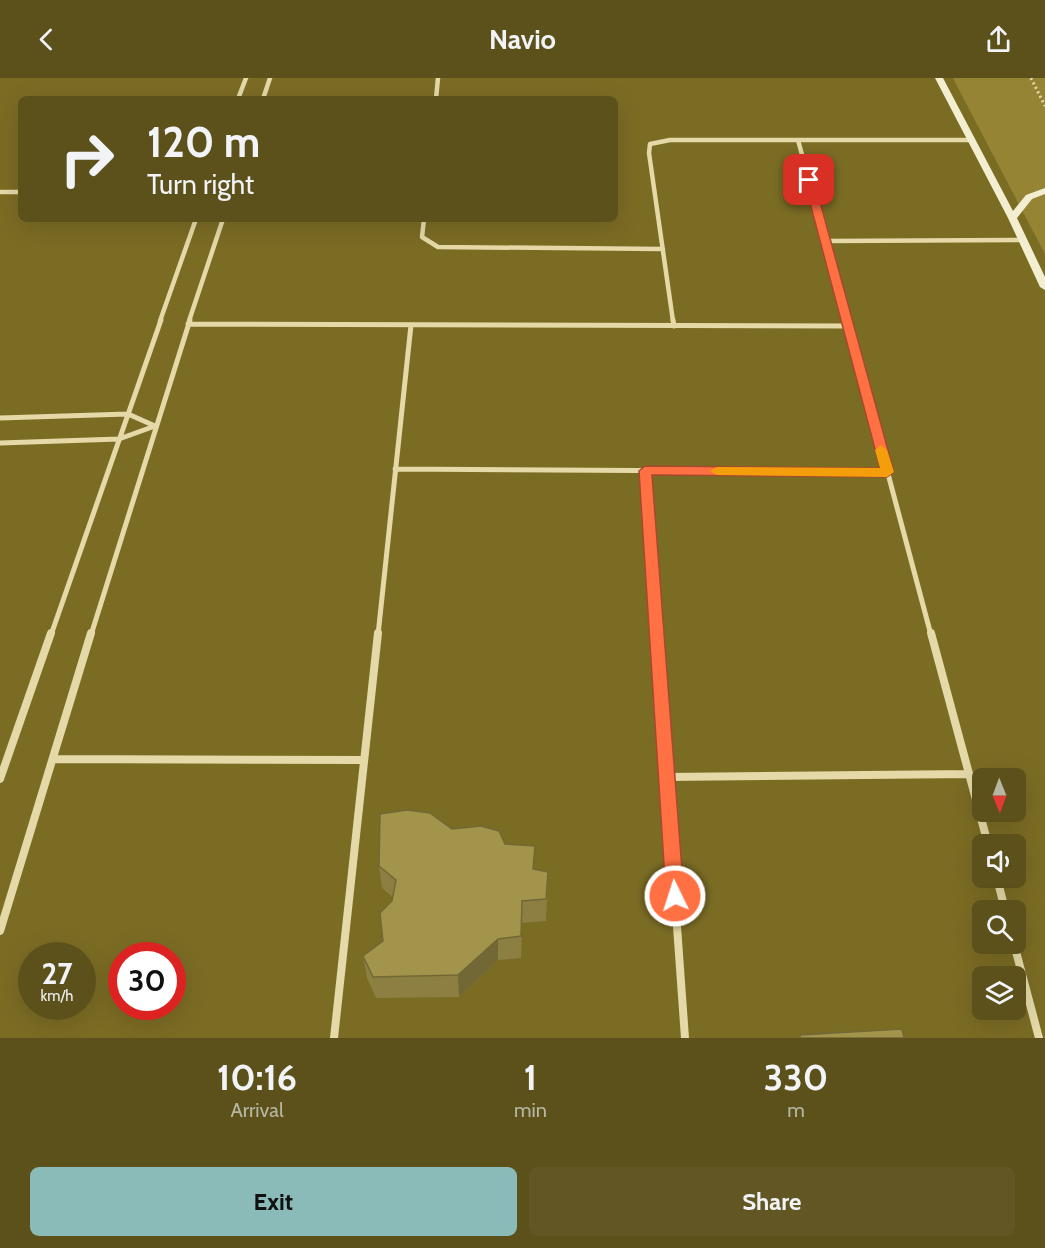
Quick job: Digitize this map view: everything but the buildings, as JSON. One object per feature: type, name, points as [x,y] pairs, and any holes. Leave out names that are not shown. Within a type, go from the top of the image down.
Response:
[{"type":"main road","points":[[939,78],[1045,287]]},
{"type":"main road","points":[[1012,218],[1029,197],[1045,191]]},
{"type":"street","points":[[239,96],[246,78]]},
{"type":"street","points":[[264,96],[270,78]]},
{"type":"street","points":[[435,96],[438,78]]},
{"type":"street","points":[[674,326],[649,153],[650,144],[670,140],[972,140]]},
{"type":"street","points":[[798,140],[985,834]]},
{"type":"street","points":[[0,192],[18,192]]},
{"type":"street","points":[[0,779],[195,222]]},
{"type":"street","points":[[0,931],[155,426],[222,222]]},
{"type":"street","points":[[424,222],[422,237],[438,247],[663,249]]},
{"type":"street","points":[[825,241],[1023,240]]},
{"type":"street","points":[[188,324],[848,326]]},
{"type":"street","points":[[334,1038],[411,325]]},
{"type":"street","points":[[0,418],[128,414],[155,426]]},
{"type":"street","points":[[0,443],[119,438],[155,426]]},
{"type":"street","points":[[395,469],[887,472]]},
{"type":"street","points":[[645,471],[685,1038]]},
{"type":"street","points":[[53,759],[364,760]]},
{"type":"street","points":[[667,777],[969,774]]},
{"type":"street","points":[[1017,954],[1040,1038]]},
{"type":"path","points":[[1030,78],[1045,106]]},
{"type":"shaded area","points":[[953,78],[1045,78],[1045,254],[958,88]]},
{"type":"slow traffic","points":[[717,471],[887,472],[881,450]]},
{"type":"route","points":[[675,896],[645,471],[887,472],[809,180]]}]
